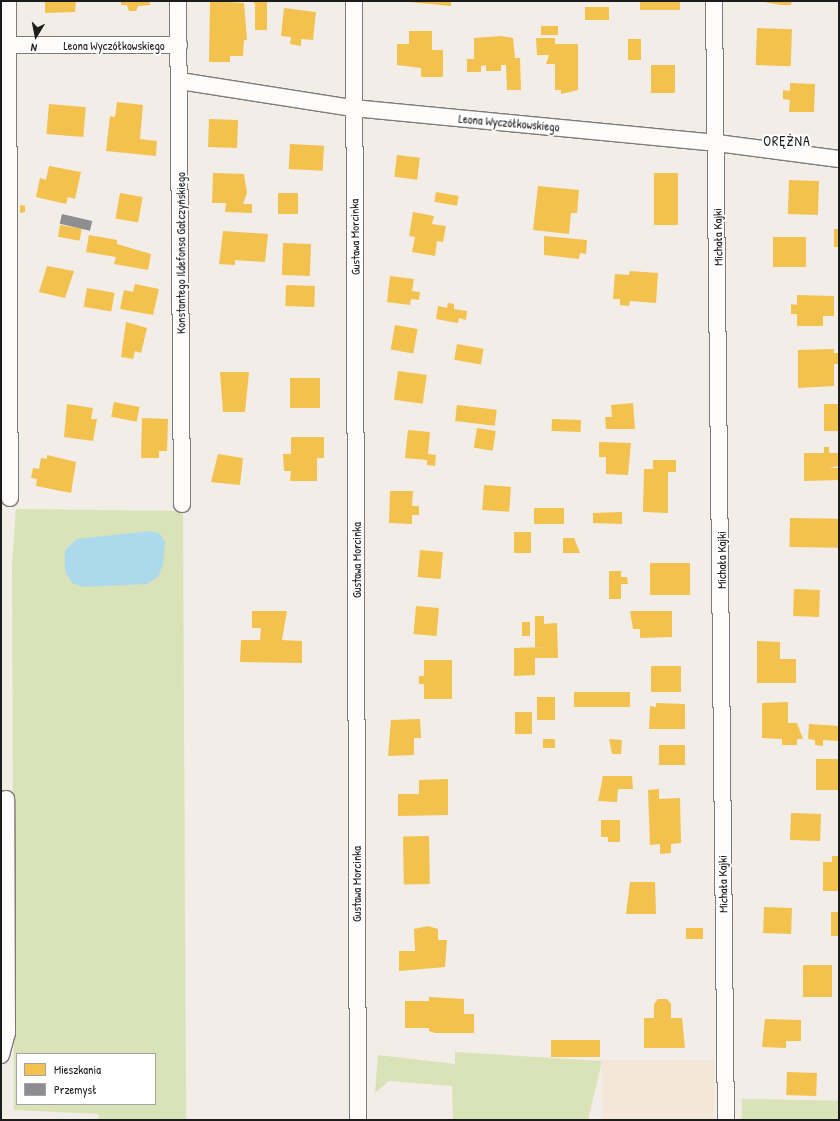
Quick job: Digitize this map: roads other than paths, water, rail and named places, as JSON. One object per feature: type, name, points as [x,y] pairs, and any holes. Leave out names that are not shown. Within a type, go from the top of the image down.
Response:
[{"type":"street","points":[[8,1],[4,46],[10,498]]},
{"type":"street","name":"Konstantego Ildefonsa Gałczyńskiego","points":[[178,1],[180,81],[182,504]]},
{"type":"street","name":"Gustawa Morcinka","points":[[354,1],[353,108],[358,1120]]},
{"type":"street","name":"Michała Kajki","points":[[714,1],[717,143],[726,1120]]},
{"type":"street","name":"Leona Wyczółkowskiego","points":[[4,46],[178,46]]},
{"type":"street","name":"Leona Wyczółkowskiego","points":[[180,81],[353,108],[717,143],[839,159]]},
{"type":"street","points":[[1,1055],[7,1033],[6,799]]},
{"type":"water","points":[[151,531],[160,534],[165,542],[163,565],[158,577],[146,584],[83,587],[72,583],[65,571],[65,550],[77,539]]},
{"type":"district","name":"ORĘŻNA","points":[[787,141]]}]
